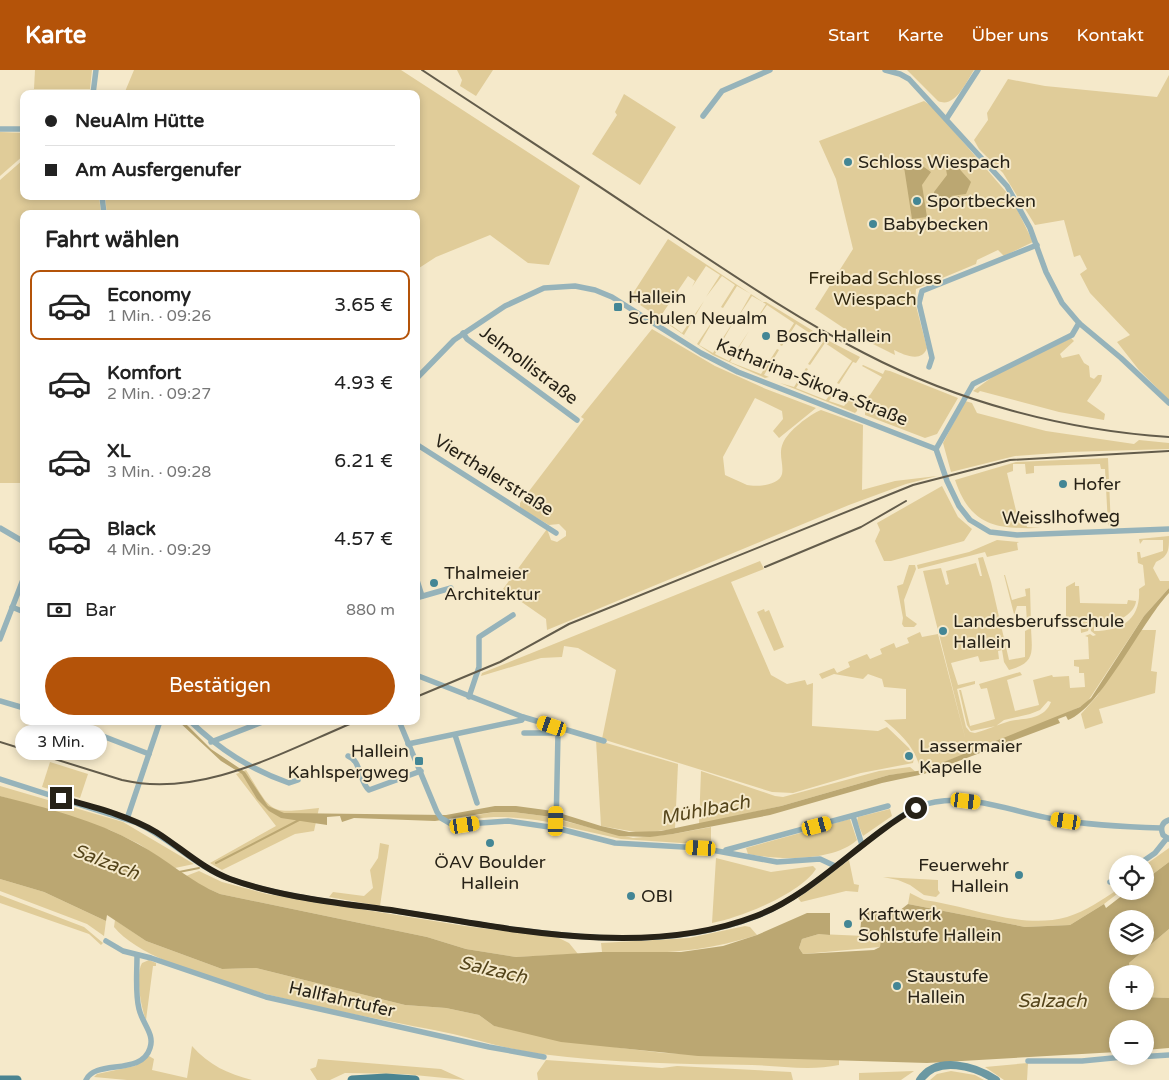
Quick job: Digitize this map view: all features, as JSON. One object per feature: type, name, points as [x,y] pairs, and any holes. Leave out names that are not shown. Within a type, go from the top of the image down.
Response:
[{"type":"main road","points":[[921,1078],[933,1068],[955,1065],[975,1070],[996,1080]]},
{"type":"main road","points":[[352,1080],[386,1078],[415,1080]]},
{"type":"main road","points":[[0,1080],[16,1080]]},
{"type":"street","points":[[94,90],[96,70]]},
{"type":"street","points":[[703,116],[722,91],[770,70]]},
{"type":"street","points":[[885,70],[900,72],[917,87],[1007,186],[1023,213],[1062,303],[1079,323],[1121,358],[1169,403]]},
{"type":"street","points":[[947,118],[978,70]]},
{"type":"street","points":[[0,129],[20,129]]},
{"type":"street","points":[[929,367],[932,358],[919,303],[922,291],[1037,245]]},
{"type":"street","name":"Katharina-Sikora-Straße","points":[[420,375],[463,333],[514,301],[544,288],[575,286],[595,290],[627,306],[701,354],[738,372],[936,449]]},
{"type":"street","points":[[936,449],[973,384],[1072,335],[1079,323]]},
{"type":"street","name":"Jelmollistraße","points":[[463,333],[467,339],[577,420]]},
{"type":"street","name":"Vierthalerstraße","points":[[420,447],[556,532]]},
{"type":"street","name":"Weisslhofweg","points":[[936,449],[958,506],[970,520],[990,532],[1017,535],[1169,529]]},
{"type":"street","points":[[0,528],[20,540]]},
{"type":"street","points":[[0,639],[20,587]]},
{"type":"street","points":[[420,597],[451,588]]},
{"type":"street","points":[[10,611],[20,612]]},
{"type":"street","points":[[469,697],[479,667],[479,636],[513,615]]},
{"type":"street","points":[[420,677],[523,717],[604,741]]},
{"type":"street","points":[[0,701],[20,707]]},
{"type":"street","points":[[408,744],[522,720],[523,717]]},
{"type":"street","points":[[537,733],[538,721]]},
{"type":"street","points":[[84,725],[149,754]]},
{"type":"street","points":[[127,819],[159,725]]},
{"type":"street","points":[[194,725],[211,742],[254,768],[290,783],[298,780]]},
{"type":"street","points":[[211,742],[255,725]]},
{"type":"street","points":[[401,725],[441,818],[453,825],[508,821],[556,824],[615,843],[724,851],[755,859],[777,862],[820,859],[834,866]]},
{"type":"street","points":[[524,733],[558,733],[556,824]]},
{"type":"street","points":[[455,735],[477,804]]},
{"type":"street","points":[[348,756],[354,760],[365,787],[369,790],[421,772]]},
{"type":"street","points":[[0,779],[127,819],[156,832],[219,874],[253,887],[466,922],[604,938],[661,937],[701,933],[758,916],[782,904],[901,817],[930,802],[986,803],[1077,823],[1161,828]]},
{"type":"street","points":[[724,851],[888,806]]},
{"type":"street","points":[[853,816],[862,845]]},
{"type":"street","points":[[1152,855],[1168,838],[1163,835],[1161,828],[1169,820]]},
{"type":"street","name":"Hallfahrtufer","points":[[106,941],[137,956],[152,958],[266,997],[489,1047],[544,1057]]},
{"type":"street","points":[[86,1080],[88,1075],[96,1070],[142,1060],[150,1050],[152,1035],[142,1020],[138,1007],[137,956]]},
{"type":"street","points":[[1028,1061],[1082,1061],[1123,1057],[1132,1060],[1138,1057],[1169,1055]]},
{"type":"green space","points":[[35,70],[92,70],[90,89],[34,89]]},
{"type":"green space","points":[[134,70],[401,70],[580,186],[549,265],[528,263],[490,235],[436,257],[420,267],[420,210],[107,210],[105,200],[420,200],[420,90],[126,90]]},
{"type":"green space","points":[[457,70],[493,70],[476,96],[460,86],[462,80]]},
{"type":"green space","points":[[907,70],[974,70],[955,98],[944,102],[938,101]]},
{"type":"green space","points":[[1169,75],[1169,400],[1139,370],[1117,342],[1130,335],[1090,293],[1080,274],[1087,269],[1080,255],[1074,257],[1064,220],[1035,225],[1003,173],[979,149],[974,140],[988,120],[987,113],[1008,79],[1045,86],[1157,97]]},
{"type":"green space","points":[[624,94],[676,127],[640,185],[592,154],[617,115],[615,112]]},
{"type":"green space","name":"Freibad Schloss Wiespach","points":[[924,101],[933,107],[1007,193],[1004,196],[1008,203],[1013,201],[1033,242],[1004,256],[998,250],[977,260],[976,264],[916,289],[915,302],[927,348],[925,353],[917,357],[894,350],[895,355],[851,333],[815,309],[853,249],[836,179],[819,141]]},
{"type":"green space","points":[[0,132],[20,133],[20,158],[0,176]]},
{"type":"green space","points":[[20,162],[20,200],[99,200],[101,210],[20,210],[20,483],[0,483],[0,180]]},
{"type":"green space","points":[[668,239],[751,294],[737,286],[723,308],[721,307],[735,285],[722,276],[706,297],[720,275],[706,266],[692,287],[695,281],[688,276],[660,317],[682,333],[704,301],[684,335],[697,344],[719,311],[699,345],[713,353],[734,321],[715,354],[729,361],[749,331],[730,362],[761,374],[777,349],[779,350],[764,375],[769,377],[765,378],[713,355],[630,298]]},
{"type":"green space","points":[[751,294],[831,342],[860,357],[856,363],[853,362],[839,384],[837,383],[852,361],[825,343],[810,365],[808,364],[823,342],[796,324],[782,346],[780,345],[794,323],[767,305],[752,326],[766,304],[752,296],[738,317]]},
{"type":"green space","points":[[652,329],[715,366],[766,389],[816,408],[779,438],[773,431],[783,419],[782,411],[755,398],[723,457],[725,475],[751,486],[767,485],[777,481],[782,474],[781,451],[783,443],[789,433],[821,410],[863,425],[862,490],[895,481],[937,476],[906,484],[849,505],[547,630],[546,619],[503,589],[547,529],[551,540],[557,542],[566,536],[566,531],[559,524],[549,525],[520,508],[520,503],[584,419],[581,417]]},
{"type":"green space","points":[[1071,338],[1074,341],[1060,354],[1062,358],[1079,354],[1084,363],[1089,366],[1090,377],[1094,379],[1098,375],[1102,375],[1101,381],[1087,401],[1105,414],[1104,420],[1059,412],[980,391],[978,393],[973,391],[995,375]]},
{"type":"green space","points":[[863,365],[883,374],[885,370],[890,371],[958,398],[937,434],[925,438],[865,415],[865,398],[870,395],[882,377]]},
{"type":"green space","points":[[806,368],[808,369],[796,388],[826,400],[835,387],[837,388],[829,401],[844,406],[853,396],[858,399],[857,411],[855,413],[780,383],[794,387]]},
{"type":"green space","points":[[965,401],[972,403],[977,413],[1046,431],[1134,444],[1139,440],[1169,443],[1169,449],[1069,452],[1015,456],[951,472],[943,443]]},
{"type":"green space","points":[[1108,458],[1111,527],[1108,525],[1105,469],[1101,469],[1100,464],[1034,466],[1034,473],[1026,474],[1025,464],[1013,464],[1013,471],[1007,473],[1019,523],[1026,522],[1027,527],[1041,528],[1011,528],[988,522],[969,507],[961,496],[955,480],[1016,462]]},
{"type":"green space","points":[[942,486],[958,517],[972,529],[964,541],[891,561],[884,561],[875,541],[880,530],[877,523]]},
{"type":"green space","points":[[1169,536],[1166,555],[1156,562],[1153,568],[1160,581],[1169,581],[1169,588],[1144,616],[1086,704],[1043,724],[921,771],[915,755],[907,742],[884,720],[906,719],[906,689],[884,687],[882,679],[868,674],[863,679],[834,674],[822,679],[819,674],[834,668],[837,673],[850,667],[848,662],[867,654],[870,659],[882,654],[880,649],[894,643],[896,648],[909,643],[907,638],[920,632],[922,637],[938,634],[966,741],[923,571],[941,568],[946,585],[949,584],[946,571],[976,563],[980,576],[982,576],[978,558],[983,557],[991,582],[1009,660],[1025,657],[1025,631],[1031,628],[1032,650],[1028,660],[1018,667],[1009,670],[1004,662],[1002,650],[998,651],[999,659],[980,662],[978,656],[951,663],[958,685],[975,681],[975,684],[957,689],[966,727],[970,732],[975,733],[995,726],[971,731],[967,725],[959,690],[961,690],[970,726],[995,719],[987,688],[981,689],[979,684],[1020,672],[1022,675],[1007,680],[1015,711],[1039,705],[1033,680],[1052,675],[1053,677],[1069,676],[1070,688],[1085,687],[1084,673],[1079,673],[1079,667],[1074,666],[1074,660],[1089,659],[1088,637],[1085,636],[1090,634],[1096,635],[1091,631],[1090,624],[1088,631],[1081,633],[1080,619],[1066,620],[1066,587],[1075,582],[1075,586],[1079,586],[1080,603],[1127,604],[1128,600],[1136,601],[1130,613],[1108,625],[1108,619],[1094,619],[1094,631],[1121,626],[1133,615],[1137,608],[1139,589],[1145,585],[1143,565],[1138,563],[1137,552],[1140,552],[1141,558],[1163,551],[1163,540],[1143,540],[1140,544],[1139,539]],"holes":[[[1048,701],[1051,702],[1048,708],[1039,715],[1010,721],[997,726],[1004,720],[1040,710]]]},
{"type":"green space","points":[[997,540],[1019,542],[1017,543],[1018,550],[987,557],[985,552],[918,569],[917,565],[969,552]]},
{"type":"green space","points":[[760,561],[764,569],[731,582],[771,675],[787,684],[805,680],[807,685],[813,683],[812,726],[878,731],[887,727],[909,748],[914,758],[913,763],[861,773],[793,793],[772,792],[602,739],[616,670],[578,648],[564,646],[562,657],[541,658],[481,676],[482,673]]},
{"type":"green space","points":[[909,565],[915,565],[916,569],[904,600],[906,616],[917,624],[914,627],[904,627],[897,586],[903,584]]},
{"type":"green space","points":[[1004,575],[1012,600],[1026,596],[1025,589],[1030,588],[1031,623],[1027,623],[1026,606],[1017,606],[1015,612],[1016,622]]},
{"type":"green space","points":[[764,609],[765,612],[769,610],[784,647],[774,651],[757,612]]},
{"type":"green space","points":[[1140,630],[1156,630],[1151,671],[1157,672],[1155,693],[1099,709],[1103,723],[1085,729],[1081,714],[1097,696]]},
{"type":"green space","points":[[596,740],[678,764],[675,829],[641,833],[601,826]]},
{"type":"green space","points":[[50,762],[88,774],[80,798],[42,787]]},
{"type":"green space","points":[[910,767],[916,772],[889,775],[781,806],[699,824],[701,771],[783,797],[879,771]]},
{"type":"green space","points":[[246,770],[262,795],[274,808],[290,811],[319,808],[314,831],[295,834],[222,870],[210,863],[276,826],[236,774]]},
{"type":"green space","points":[[0,786],[123,822],[194,864],[175,868],[139,844],[110,830],[0,796]]},
{"type":"green space","points":[[890,809],[892,816],[863,836],[857,821],[858,817]]},
{"type":"green space","points":[[494,812],[513,812],[552,817],[548,822],[503,817],[455,819]]},
{"type":"green space","points":[[850,819],[857,840],[847,847],[820,856],[789,858],[760,856],[748,854],[746,848],[815,829],[817,833],[825,831],[824,826]]},
{"type":"green space","points":[[560,820],[633,838],[673,834],[711,827],[711,845],[621,839],[563,826]]},
{"type":"green space","points":[[380,843],[389,845],[380,906],[329,897],[333,892],[364,896],[373,888],[370,870],[378,858]]},
{"type":"green space","points":[[1169,848],[1169,862],[1154,873],[1154,859]]},
{"type":"green space","points":[[716,858],[771,872],[813,866],[816,869],[797,887],[769,904],[738,916],[712,923]]},
{"type":"green space","points":[[849,860],[854,884],[859,885],[858,892],[846,891],[801,902],[798,898]]},
{"type":"green space","points":[[199,871],[222,882],[267,894],[465,926],[557,937],[569,943],[578,954],[516,957],[466,949],[427,937],[220,894],[186,876]]},
{"type":"green space","points":[[883,877],[938,880],[938,890],[940,893],[936,897],[924,895],[910,885]]},
{"type":"green space","points":[[0,879],[44,892],[106,921],[104,936],[87,924],[0,891]]},
{"type":"green space","points":[[910,893],[924,900],[996,916],[1032,921],[1067,917],[1094,905],[1109,895],[1109,900],[1104,904],[1070,925],[1025,927],[908,904]]},
{"type":"green space","points":[[0,895],[84,927],[103,943],[101,945],[89,934],[0,903]]},
{"type":"green space","points":[[115,920],[146,941],[222,969],[256,968],[405,1005],[446,1008],[479,1015],[494,1026],[621,1048],[664,1053],[839,1060],[839,1065],[807,1068],[646,1062],[567,1057],[519,1050],[453,1034],[272,996],[221,981],[175,965],[138,947],[114,927]]},
{"type":"green space","points":[[745,926],[750,927],[757,935],[717,946],[680,951],[642,953],[602,952],[601,943],[689,938]]},
{"type":"green space","points":[[1169,929],[1169,998],[1154,997],[1154,965],[1129,965],[1129,963],[1138,955],[1154,955],[1154,942]]},
{"type":"green space","points":[[819,934],[865,936],[881,942],[880,947],[803,954],[799,948],[802,939]]},
{"type":"green space","points":[[149,960],[156,963],[156,966],[153,966],[146,1020],[142,1008],[139,975],[142,963]]},
{"type":"green space","points":[[192,1046],[198,1053],[219,1068],[252,1080],[127,1080],[94,1077],[97,1074],[135,1066],[149,1056],[154,1059],[152,1070],[187,1078]]},
{"type":"green space","points":[[318,1059],[441,1069],[465,1080],[404,1074],[345,1073],[330,1080],[317,1080],[310,1069],[316,1067]]},
{"type":"green space","points":[[546,1060],[662,1068],[677,1066],[791,1072],[793,1080],[538,1080],[537,1073]]},
{"type":"green space","points":[[1028,1063],[1027,1080],[1004,1080],[985,1067]]},
{"type":"green space","points":[[914,1071],[901,1080],[859,1080],[859,1073]]},
{"type":"green space","points":[[951,1071],[975,1075],[984,1080],[930,1080],[937,1074]]},
{"type":"water","points":[[955,164],[971,182],[966,194],[951,196],[959,196],[960,201],[936,205],[934,192],[947,175],[946,169]]},
{"type":"water","name":"Sportbecken","points":[[921,165],[931,172],[922,185],[927,217],[912,219],[904,167]]},
{"type":"water","points":[[1169,588],[1169,593],[1107,683],[1081,712],[1068,720],[1066,716],[1058,719],[1060,723],[924,774],[882,783],[770,815],[650,837],[619,836],[552,817],[513,812],[494,812],[435,821],[354,818],[342,822],[340,816],[327,817],[327,825],[281,818],[269,811],[257,799],[242,774],[221,761],[182,725],[187,725],[211,749],[245,772],[268,806],[284,813],[446,815],[495,806],[516,806],[553,811],[601,826],[629,832],[661,831],[781,806],[889,775],[924,770],[1080,707],[1091,698],[1144,616]]},
{"type":"water","name":"Salzach","points":[[0,796],[88,821],[105,828],[149,850],[199,883],[220,894],[427,937],[466,949],[516,957],[601,952],[681,952],[723,946],[757,935],[807,913],[830,913],[830,935],[819,934],[802,939],[799,948],[803,954],[874,950],[880,947],[881,938],[860,933],[862,911],[899,911],[908,904],[1025,927],[1070,925],[1104,904],[1106,908],[1116,900],[1154,900],[1154,873],[1169,862],[1169,929],[1154,942],[1154,910],[1109,910],[1109,955],[1138,955],[1129,963],[1129,965],[1109,965],[1109,1010],[1154,1010],[1154,997],[1169,998],[1169,1048],[1154,1049],[1154,1020],[1109,1020],[1109,1052],[927,1063],[698,1056],[561,1042],[494,1026],[479,1015],[446,1008],[405,1005],[256,968],[222,969],[146,941],[107,915],[106,921],[44,892],[0,879]]},
{"type":"waterway","points":[[216,863],[299,820]]},
{"type":"waterway","points":[[179,872],[199,868]]},
{"type":"railway","points":[[422,70],[753,288],[808,322],[864,353],[937,386],[1012,411],[1090,428],[1169,437]]},
{"type":"railway","points":[[420,695],[500,662],[569,624],[913,485],[1010,460],[1169,451]]},
{"type":"railway","points":[[765,567],[861,527],[906,501]]},
{"type":"railway","points":[[0,742],[122,780],[152,784],[182,783],[212,778],[242,769],[348,725]]},
{"type":"place","name":"Schloss Wiespach","points":[[848,162]]},
{"type":"place","name":"Sportbecken","points":[[917,201]]},
{"type":"place","name":"Babybecken","points":[[873,224]]},
{"type":"place","name":"Hallein Schulen Neualm","points":[[618,307]]},
{"type":"place","name":"Bosch Hallein","points":[[766,336]]},
{"type":"place","name":"Hofer","points":[[1063,484]]},
{"type":"place","name":"Thalmeier Architektur","points":[[434,583]]},
{"type":"place","name":"Landesberufsschule Hallein","points":[[943,631]]},
{"type":"place","name":"Lassermaier Kapelle","points":[[909,756]]},
{"type":"place","name":"Hallein Kahlspergweg","points":[[419,761]]},
{"type":"place","name":"ÖAV Boulder Hallein","points":[[490,843]]},
{"type":"place","name":"Feuerwehr Hallein","points":[[1019,875]]},
{"type":"place","name":"OBI","points":[[631,896]]},
{"type":"place","name":"Kraftwerk Sohlstufe Hallein","points":[[848,924]]},
{"type":"place","name":"Staustufe Hallein","points":[[897,986]]},
{"type":"route","points":[[61,798],[111,813],[145,826],[211,870],[226,878],[253,887],[466,922],[604,938],[661,937],[701,933],[758,916],[782,904],[888,826],[916,808]]},
{"type":"water label","name":"Mühlbach","points":[[705,810]]}]
